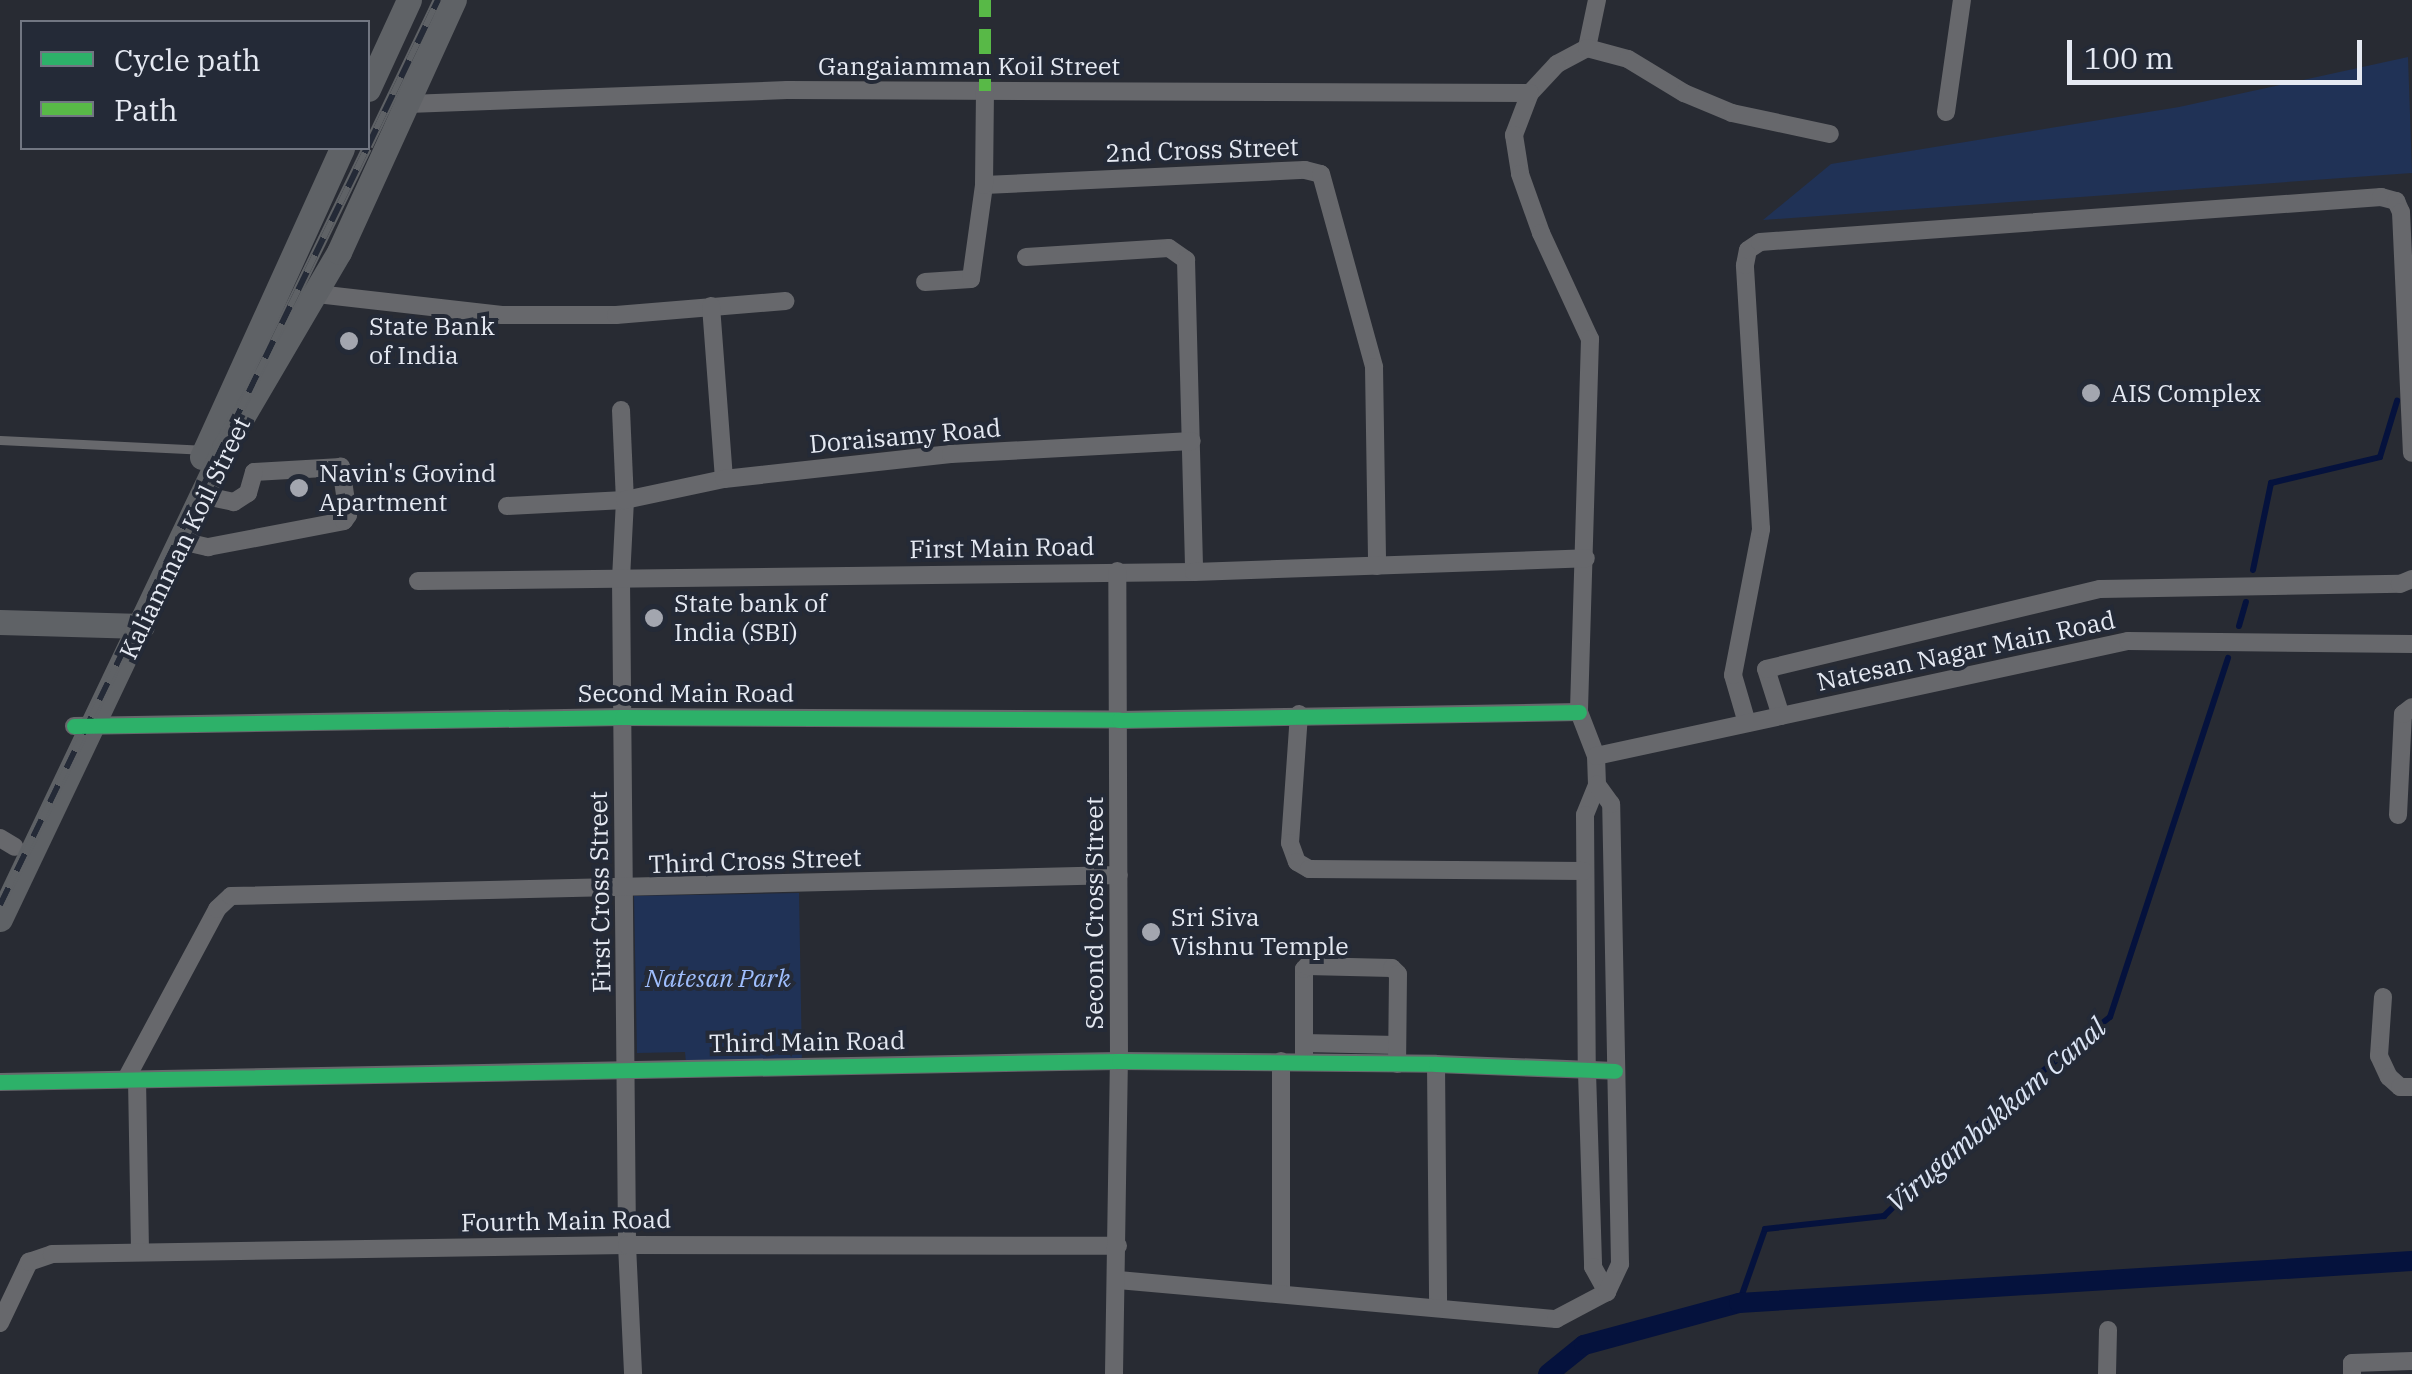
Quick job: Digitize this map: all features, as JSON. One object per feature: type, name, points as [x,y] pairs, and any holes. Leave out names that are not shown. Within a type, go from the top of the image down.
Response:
[{"type":"main road","points":[[370,85],[409,0]]},
{"type":"main road","name":"Kaliamman Koil Street","points":[[0,918],[82,727],[181,542],[224,448],[317,294],[454,0]]},
{"type":"main road","name":"Kaliamman Koil Street","points":[[134,625],[205,450],[341,150]]},
{"type":"main road","points":[[0,622],[134,625]]},
{"type":"main road","name":"Kaliamman Koil Street","points":[[0,880],[8,843],[82,727]]},
{"type":"street","points":[[1586,48],[1596,0]]},
{"type":"street","points":[[1946,112],[1962,0]]},
{"type":"street","points":[[1607,1292],[1593,1266],[1587,1072],[1585,815],[1597,785],[1596,756],[1578,712],[1586,558],[1590,339],[1540,233],[1520,174],[1514,136],[1530,93],[1558,64],[1586,48],[1628,60],[1684,93],[1732,113],[1830,134]]},
{"type":"street","name":"Gangaiamman Koil Street","points":[[408,104],[788,90],[1530,93]]},
{"type":"street","points":[[925,282],[971,278],[984,185],[985,92]]},
{"type":"street","name":"2nd Cross Street","points":[[984,185],[1305,170],[1320,174],[1374,366],[1377,566]]},
{"type":"street","points":[[1747,723],[1733,675],[1761,529],[1745,264],[1748,250],[1760,242],[2381,197],[2396,201],[2401,212],[2412,453]]},
{"type":"street","points":[[1026,257],[1170,248],[1183,254],[1194,572]]},
{"type":"street","points":[[317,294],[502,315],[616,315],[785,301]]},
{"type":"street","points":[[711,306],[724,479]]},
{"type":"street","name":"First Cross Street","points":[[621,410],[625,500],[621,579],[627,1245],[633,1374]]},
{"type":"street","name":"Doraisamy Road","points":[[507,506],[625,500],[724,479],[951,454],[1192,441]]},
{"type":"street","points":[[181,542],[208,547],[344,522],[348,515],[341,467],[254,472],[248,493],[234,502],[202,496]]},
{"type":"street","name":"First Main Road","points":[[418,580],[1194,572],[1586,558]]},
{"type":"street","name":"Second Cross Street","points":[[1114,1374],[1119,1062],[1117,571]]},
{"type":"street","points":[[1733,675],[2100,589],[2400,584],[2412,579]]},
{"type":"street","name":"Natesan Nagar Main Road","points":[[1596,756],[2128,641],[2412,644]]},
{"type":"street","points":[[1766,668],[1781,716]]},
{"type":"street","points":[[2398,815],[2403,714],[2412,707]]},
{"type":"street","name":"Second Main Road","points":[[82,727],[622,718],[1119,720],[1578,712]]},
{"type":"street","points":[[1299,714],[1290,843],[1297,862],[1327,872],[1584,871]]},
{"type":"street","points":[[1118,1280],[1556,1319],[1607,1292],[1620,1264],[1610,804],[1597,785]]},
{"type":"street","name":"Third Cross Street","points":[[131,1079],[217,909],[230,896],[626,890],[1119,875]]},
{"type":"street","points":[[1304,1052],[1302,976],[1307,966],[1396,969],[1397,1054]]},
{"type":"street","points":[[2383,996],[2379,1056],[2389,1077],[2400,1086],[2412,1086]]},
{"type":"street","name":"Third Main Road","points":[[0,1082],[1281,1062],[1304,1052],[1397,1054],[1436,1064],[1615,1071]]},
{"type":"street","points":[[1281,1062],[1281,1294]]},
{"type":"street","points":[[1436,1064],[1438,1307]]},
{"type":"street","points":[[131,1079],[140,1251]]},
{"type":"street","name":"Fourth Main Road","points":[[0,1323],[29,1262],[52,1254],[627,1245],[1118,1246]]},
{"type":"street","points":[[2106,1374],[2108,1330]]},
{"type":"street","points":[[2352,1374],[2352,1363],[2412,1361]]},
{"type":"lane","points":[[0,440],[205,450]]},
{"type":"green space","points":[[2408,57],[2412,173],[1763,220],[1831,164],[2179,107]]},
{"type":"green space","name":"Natesan Park","points":[[799,893],[802,1061],[686,1063],[685,1052],[637,1053],[634,896]]},
{"type":"waterway","name":"Virugambakkam Canal","points":[[2253,570],[2271,483],[2380,457],[2397,401]]},
{"type":"waterway","name":"Virugambakkam Canal","points":[[2239,626],[2246,602]]},
{"type":"waterway","name":"Virugambakkam Canal","points":[[1739,1303],[1765,1229],[1884,1216],[1988,1115],[2110,1017],[2228,658]]},
{"type":"waterway","name":"Virugambakkam Canal","points":[[1548,1374],[1584,1345],[1739,1303],[2412,1261]]},
{"type":"railway","points":[[370,142],[438,0]]},
{"type":"railway","points":[[0,905],[366,150]]},
{"type":"marked path","points":[[985,0],[985,91]]},
{"type":"cycle path","points":[[74,726],[622,717],[1119,720],[1579,712]]},
{"type":"cycle path","points":[[0,1082],[1119,1061],[1436,1064],[1615,1071]]},
{"type":"place","name":"State Bank of India","points":[[349,341]]},
{"type":"place","name":"AIS Complex","points":[[2091,393]]},
{"type":"place","name":"Navin's Govind Apartment","points":[[299,488]]},
{"type":"place","name":"State bank of India (SBI)","points":[[654,618]]},
{"type":"place","name":"Sri Siva Vishnu Temple","points":[[1151,932]]}]
